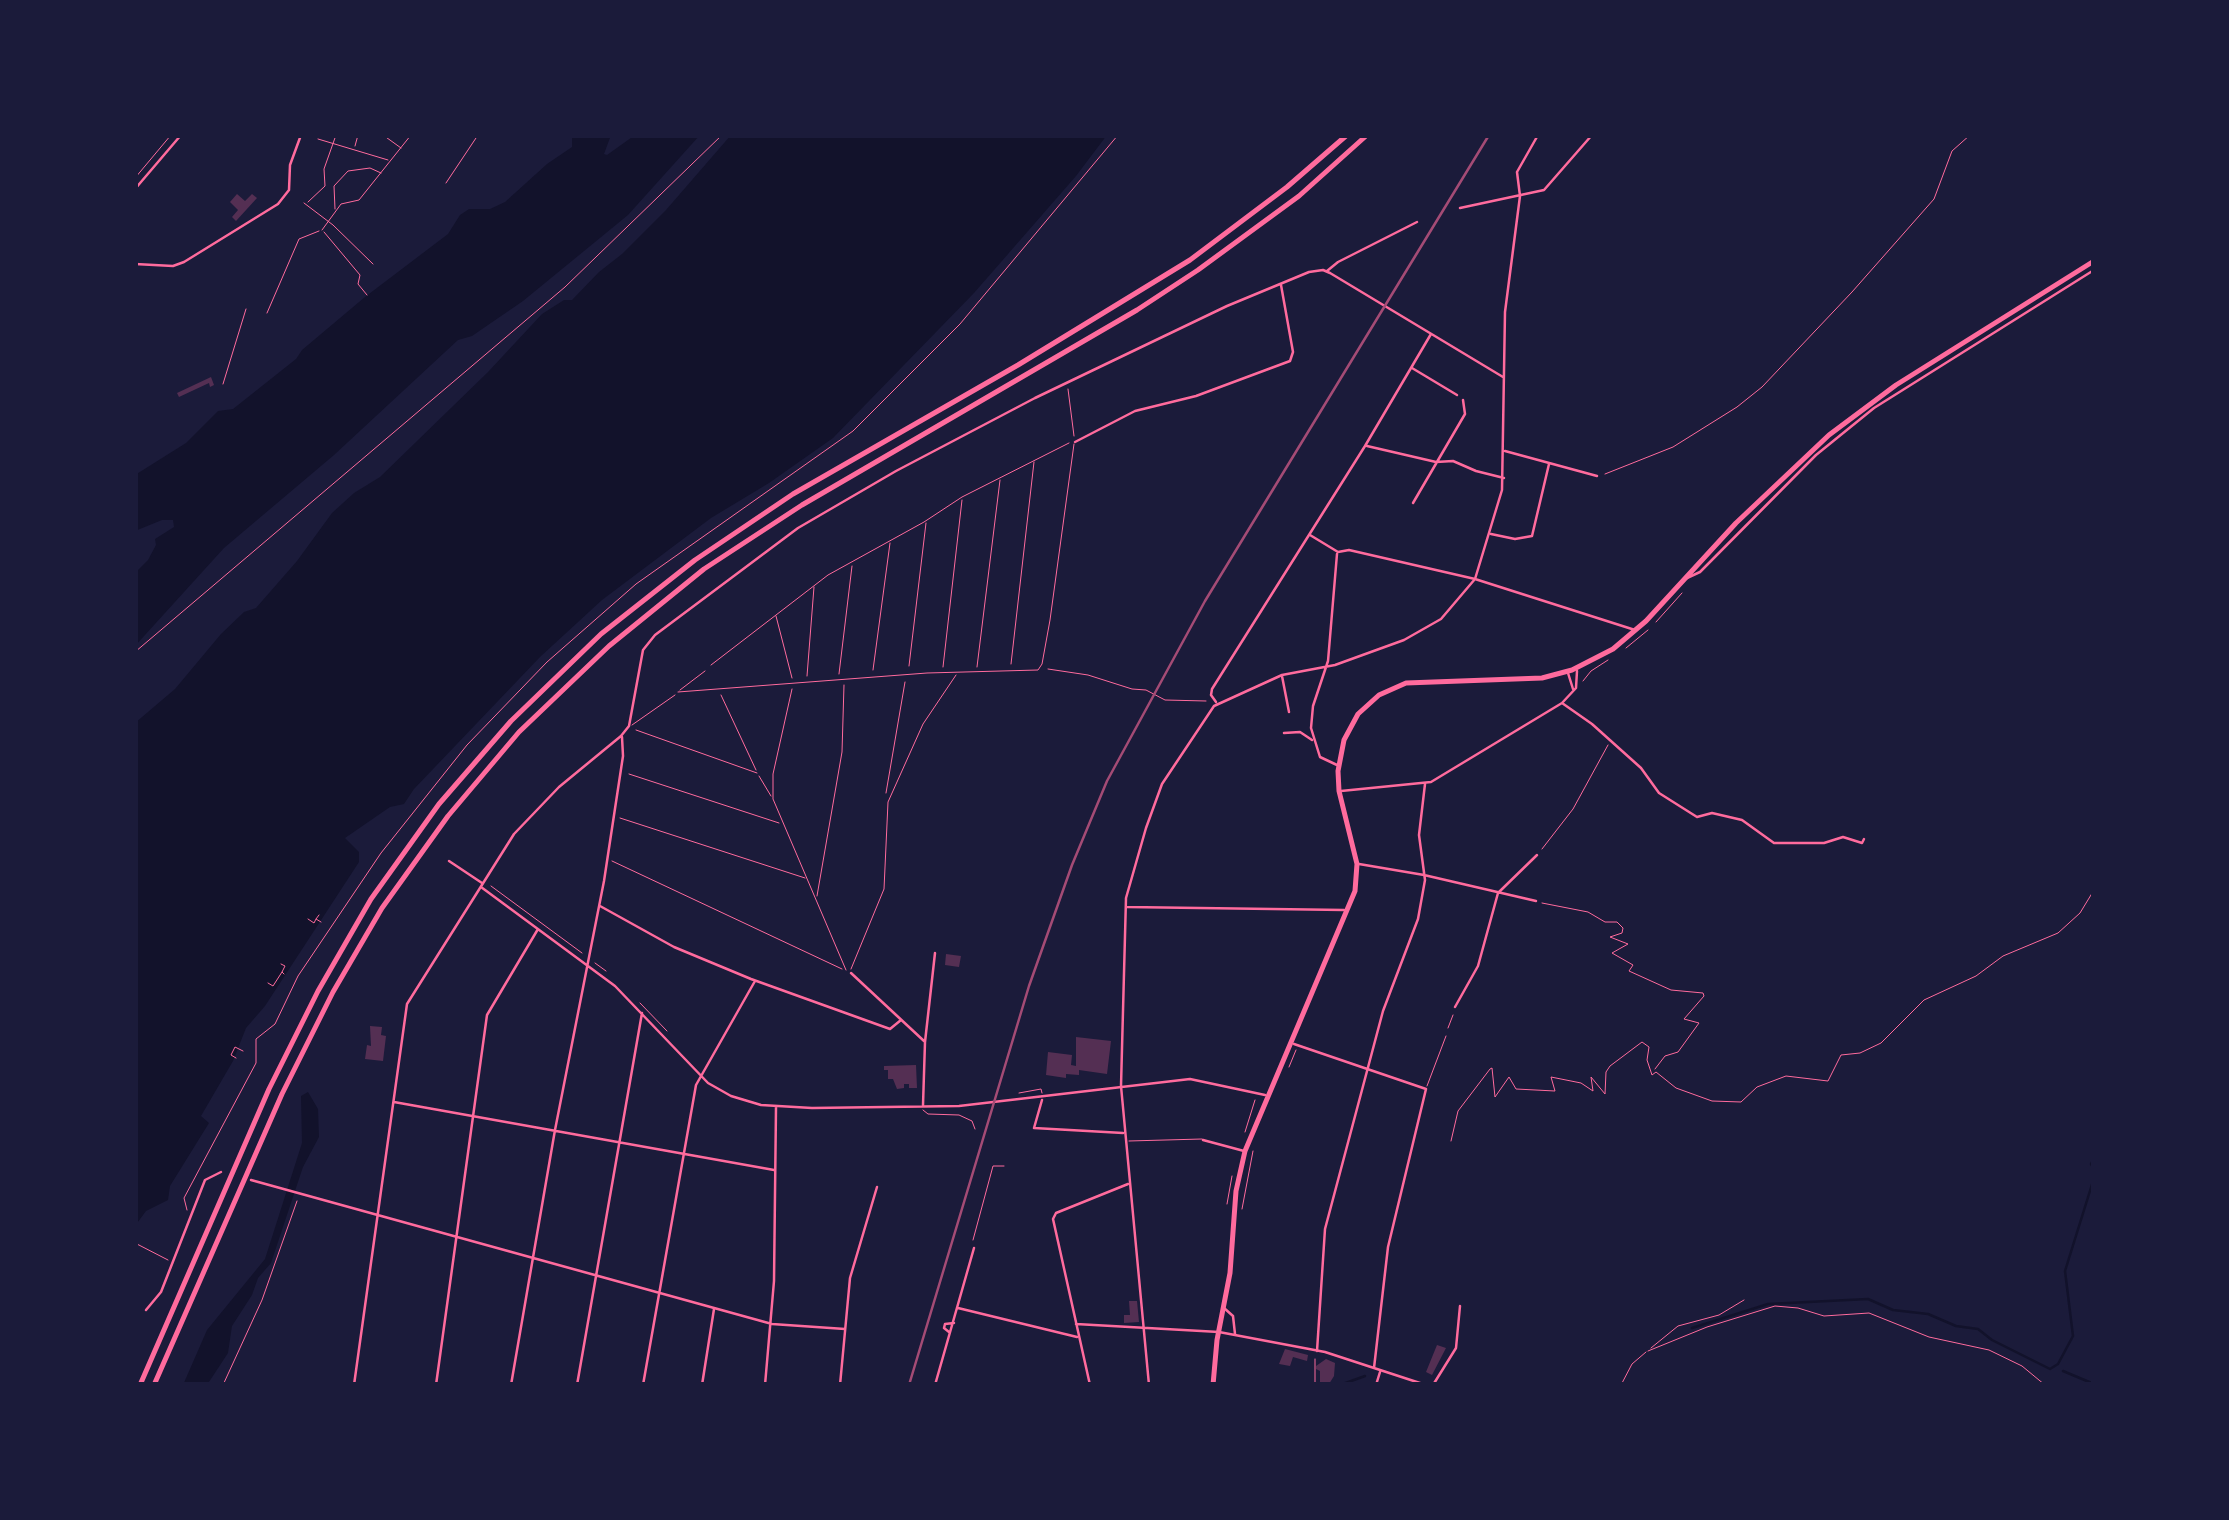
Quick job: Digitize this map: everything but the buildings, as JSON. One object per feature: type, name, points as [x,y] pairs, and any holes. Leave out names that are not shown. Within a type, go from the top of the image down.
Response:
[{"type":"main road","points":[[140,1385],[260,1108],[318,991],[370,899],[428,820],[511,721],[601,634],[695,560],[794,494],[1190,260],[1287,188],[1347,135]]},
{"type":"main road","points":[[154,1385],[282,1094],[332,992],[382,908],[448,816],[562,687],[704,569],[802,506],[1183,280],[1284,207],[1367,135]]},
{"type":"main road","points":[[1213,1385],[1244,1151],[1294,1044],[1355,891],[1357,864],[1338,766],[1346,734],[1358,714],[1374,698],[1396,686],[1422,680],[1529,679],[1567,672],[1606,654],[1636,631],[1736,522],[1804,456],[1870,403],[1974,342],[2094,261]]},
{"type":"street","points":[[135,189],[182,135]]},
{"type":"street","points":[[1150,1385],[1120,1086],[1130,882],[1162,784],[1215,702],[1282,675],[1326,667],[1384,649],[1431,626],[1453,607],[1475,579],[1504,478],[1505,312],[1520,196],[1517,172],[1538,135]]},
{"type":"street","points":[[1460,208],[1548,187],[1565,162],[1592,135]]},
{"type":"street","points":[[135,264],[173,266],[184,262],[278,204],[289,190],[290,165],[305,136]]},
{"type":"street","points":[[1327,271],[1417,222]]},
{"type":"street","points":[[1974,342],[2094,270]]},
{"type":"street","points":[[354,1385],[407,1004],[528,818],[629,726],[643,650],[655,635],[785,537],[859,491],[1035,398],[1309,272],[1327,271],[1503,377]]},
{"type":"street","points":[[1075,442],[1134,411],[1196,396],[1290,361],[1294,352],[1280,284]]},
{"type":"street","points":[[1215,702],[1212,689],[1431,334]]},
{"type":"street","points":[[1410,367],[1456,395]]},
{"type":"street","points":[[1413,503],[1465,414],[1463,400]]},
{"type":"street","points":[[1365,446],[1436,462],[1453,461],[1476,472],[1504,478]]},
{"type":"street","points":[[1504,450],[1597,476]]},
{"type":"street","points":[[1491,534],[1514,539],[1532,536],[1550,464]]},
{"type":"street","points":[[1310,535],[1338,552],[1349,550],[1475,579],[1636,631]]},
{"type":"street","points":[[1338,552],[1326,667],[1313,706],[1313,740],[1323,761],[1338,766]]},
{"type":"street","points":[[1340,791],[1424,784],[1562,704],[1578,681],[1576,668]]},
{"type":"street","points":[[1567,672],[1574,691]]},
{"type":"street","points":[[1282,675],[1288,712]]},
{"type":"street","points":[[1562,704],[1641,768],[1660,793],[1698,818],[1712,813],[1742,820],[1774,843],[1824,844],[1844,837],[1862,842],[1864,839]]},
{"type":"street","points":[[1284,734],[1300,732],[1313,740]]},
{"type":"street","points":[[511,1385],[621,772],[622,736]]},
{"type":"street","points":[[1316,1351],[1325,1230],[1383,1012],[1418,919],[1424,875],[1419,835],[1424,784]]},
{"type":"street","points":[[1455,1007],[1478,966],[1498,893],[1537,855]]},
{"type":"street","points":[[448,861],[587,960],[642,1012],[699,1075],[731,1096],[776,1107],[923,1107],[1198,1078],[1267,1096]]},
{"type":"street","points":[[1357,864],[1536,901]]},
{"type":"street","points":[[598,906],[610,909],[674,947],[754,980],[890,1030],[900,1020]]},
{"type":"street","points":[[1126,907],[1348,910]]},
{"type":"street","points":[[436,1385],[487,1015],[539,928]]},
{"type":"street","points":[[923,1107],[925,1042],[935,953]]},
{"type":"street","points":[[852,974],[925,1042]]},
{"type":"street","points":[[643,1385],[699,1075],[754,980]]},
{"type":"street","points":[[576,1385],[642,1012]]},
{"type":"street","points":[[1294,1044],[1426,1089],[1388,1247],[1374,1368]]},
{"type":"street","points":[[1042,1097],[1034,1128],[1124,1133]]},
{"type":"street","points":[[392,1102],[774,1170]]},
{"type":"street","points":[[765,1385],[772,1324],[776,1107]]},
{"type":"street","points":[[1202,1140],[1244,1151]]},
{"type":"street","points":[[146,1310],[161,1292],[205,1180],[220,1172]]},
{"type":"street","points":[[252,1180],[772,1324],[845,1328]]},
{"type":"street","points":[[1090,1385],[1054,1215],[1129,1183]]},
{"type":"street","points":[[840,1385],[852,1270],[877,1187]]},
{"type":"street","points":[[935,1385],[951,1332],[944,1328],[945,1324],[954,1323],[974,1248]]},
{"type":"street","points":[[1432,1385],[1455,1351],[1460,1306]]},
{"type":"street","points":[[702,1385],[714,1308]]},
{"type":"street","points":[[958,1308],[1078,1338]]},
{"type":"street","points":[[1224,1308],[1234,1316],[1235,1336]]},
{"type":"street","points":[[1076,1324],[1219,1332],[1316,1351],[1426,1385]]},
{"type":"street","points":[[1376,1385],[1380,1370]]},
{"type":"lane","points":[[678,692],[1040,669],[1075,442]]},
{"type":"lane","points":[[629,726],[640,722],[705,671]]},
{"type":"lane","points":[[852,974],[884,890],[887,808],[916,738],[952,677],[958,674]]},
{"type":"lane","points":[[1426,1089],[1446,1036]]},
{"type":"lane","points":[[1018,1093],[1041,1089],[1042,1097]]},
{"type":"lane","points":[[923,1107],[928,1114],[960,1114],[972,1121],[976,1129]]},
{"type":"lane","points":[[1126,1142],[1202,1140]]},
{"type":"path","points":[[135,178],[171,135]]},
{"type":"path","points":[[336,135],[324,170],[325,186],[305,203],[333,224],[373,264]]},
{"type":"path","points":[[354,150],[358,135]]},
{"type":"path","points":[[384,135],[401,148]]},
{"type":"path","points":[[267,313],[298,240],[322,230],[341,204],[359,200],[412,135]]},
{"type":"path","points":[[446,182],[478,135]]},
{"type":"path","points":[[135,652],[565,287],[722,135]]},
{"type":"path","points":[[1597,476],[1673,447],[1748,399],[1852,292],[1934,199],[1952,151],[1970,135]]},
{"type":"path","points":[[305,136],[391,160]]},
{"type":"path","points":[[335,212],[334,186],[348,171],[370,168],[381,173]]},
{"type":"path","points":[[322,230],[360,275],[358,284],[367,295]]},
{"type":"path","points":[[223,384],[246,309]]},
{"type":"path","points":[[705,671],[814,584],[962,496],[1075,442],[1068,389]]},
{"type":"path","points":[[1010,672],[1035,459]]},
{"type":"path","points":[[976,673],[1000,476]]},
{"type":"path","points":[[942,673],[962,496]]},
{"type":"path","points":[[887,808],[884,803],[907,675],[926,520]]},
{"type":"path","points":[[872,678],[890,539]]},
{"type":"path","points":[[838,682],[852,562]]},
{"type":"path","points":[[806,684],[814,584]]},
{"type":"path","points":[[773,799],[773,774],[793,684],[775,613]]},
{"type":"path","points":[[1040,669],[1088,675],[1146,690],[1165,700],[1215,702]]},
{"type":"path","points":[[814,898],[818,894],[841,762],[844,682]]},
{"type":"path","points":[[718,689],[773,799],[846,970]]},
{"type":"path","points":[[629,726],[757,773]]},
{"type":"path","points":[[1537,855],[1573,809],[1611,741]]},
{"type":"path","points":[[621,772],[783,824]]},
{"type":"path","points":[[613,816],[805,878]]},
{"type":"path","points":[[605,858],[852,974]]},
{"type":"path","points":[[482,885],[608,973]]},
{"type":"path","points":[[1536,901],[1588,912],[1605,922],[1617,922],[1622,933],[1610,937],[1628,944],[1612,953],[1633,965],[1630,970],[1671,990],[1703,993],[1684,1019],[1699,1023],[1678,1052],[1665,1056],[1655,1067],[1656,1072],[1676,1088],[1712,1101],[1741,1102],[1757,1087],[1786,1076],[1828,1081],[1841,1056],[1860,1054],[1880,1043],[1924,1000],[1983,972],[2003,956],[2058,933],[2080,914],[2094,890]]},
{"type":"path","points":[[308,919],[314,923],[318,917],[321,922]]},
{"type":"path","points":[[268,983],[273,986],[283,972],[285,966],[281,964]]},
{"type":"path","points":[[278,969],[283,972]]},
{"type":"path","points":[[275,974],[279,976]]},
{"type":"path","points":[[272,978],[276,981]]},
{"type":"path","points":[[630,994],[670,1034]]},
{"type":"path","points":[[1446,1036],[1455,1007]]},
{"type":"path","points":[[189,1215],[184,1198],[256,1063],[256,1039],[282,1014]]},
{"type":"path","points":[[1451,1140],[1458,1111],[1491,1068],[1494,1097],[1509,1077],[1516,1089],[1556,1091],[1551,1077],[1581,1083],[1594,1091],[1591,1076],[1605,1094],[1610,1066],[1645,1042],[1652,1075],[1656,1072]]},
{"type":"path","points":[[1285,1076],[1294,1044]]},
{"type":"path","points":[[236,1058],[229,1048],[242,1051]]},
{"type":"path","points":[[1244,1133],[1255,1098]]},
{"type":"path","points":[[974,1248],[972,1242],[993,1166],[1004,1166]]},
{"type":"path","points":[[222,1385],[280,1255],[298,1193]]},
{"type":"path","points":[[135,1243],[172,1262]]},
{"type":"path","points":[[1621,1385],[1632,1364],[1678,1326],[1719,1314],[1744,1300]]},
{"type":"path","points":[[1648,1350],[1774,1306],[1824,1316],[1870,1313],[1929,1336],[1989,1350],[2022,1366],[2046,1385]]},
{"type":"path","points":[[1315,1385],[1316,1351]]},
{"type":"shaded area","points":[[572,135],[611,135],[604,154],[607,155],[635,135],[700,135],[628,215],[523,301],[472,336],[458,340],[334,455],[224,548],[135,646],[135,573],[148,560],[155,539],[174,527],[173,520],[162,520],[135,531],[135,475],[186,443],[218,411],[233,409],[296,359],[365,297],[448,234],[460,215],[469,209],[490,209],[505,202],[572,147]]},
{"type":"shaded area","points":[[731,135],[1107,135],[974,293],[833,438],[711,518],[602,600],[540,657],[404,804],[390,807],[345,838],[359,852],[359,862],[265,1006],[246,1028],[233,1061],[201,1116],[209,1123],[170,1186],[168,1200],[146,1211],[135,1226],[135,723],[175,689],[244,612],[256,608],[332,513],[380,477],[542,314],[564,300],[572,300],[622,254]]},
{"type":"shaded area","points":[[308,1092],[318,1109],[319,1137],[303,1167],[271,1263],[258,1278],[232,1326],[228,1353],[207,1385],[183,1385],[207,1330],[265,1259],[302,1143],[301,1096]]},
{"type":"waterway","points":[[2094,1159],[2094,1170]]},
{"type":"waterway","points":[[1692,1328],[1768,1304],[1868,1299],[1893,1310],[1928,1314],[1956,1326],[1978,1329],[2050,1369],[2058,1364],[2073,1336],[2065,1271],[2094,1178]]},
{"type":"waterway","points":[[2063,1371],[2094,1384]]},
{"type":"waterway","points":[[1340,1385],[1365,1376]]},
{"type":"railway","points":[[909,1385],[1029,986],[1107,781],[1205,601],[1489,135]]}]
